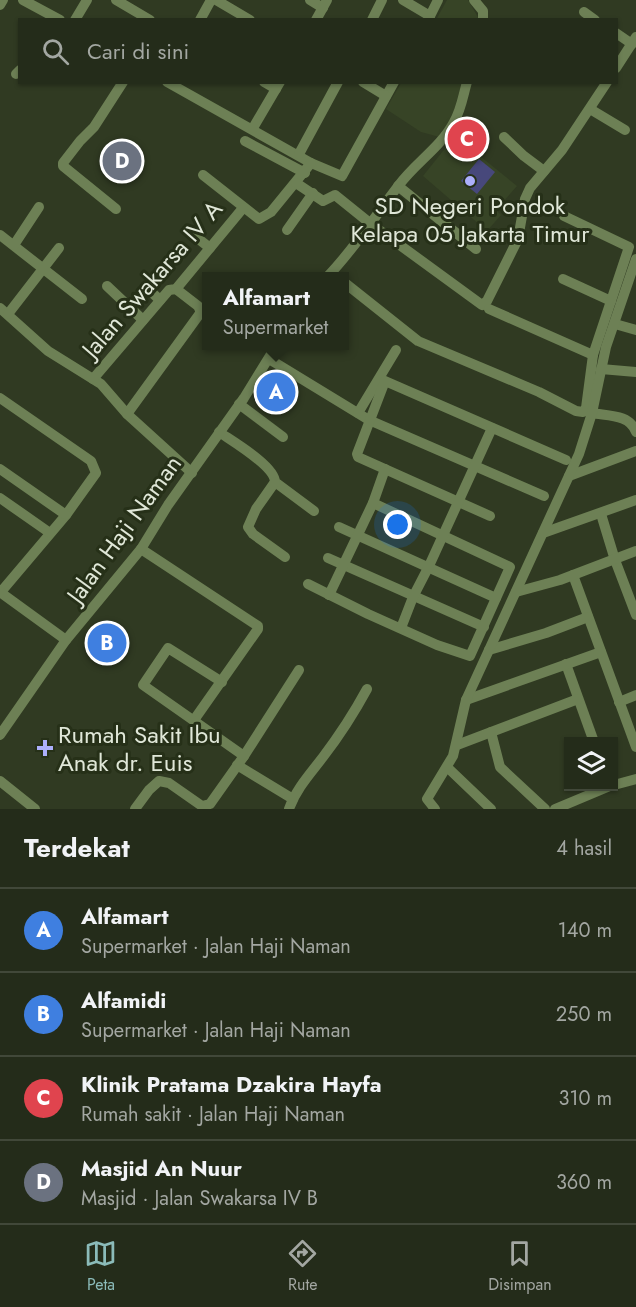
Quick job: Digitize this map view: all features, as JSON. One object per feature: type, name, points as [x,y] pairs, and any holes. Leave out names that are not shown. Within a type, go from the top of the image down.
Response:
[{"type":"street","points":[[0,5],[3,0]]},
{"type":"street","points":[[76,18],[87,0]]},
{"type":"street","points":[[116,0],[147,18]]},
{"type":"street","points":[[201,18],[211,0]]},
{"type":"street","points":[[216,0],[247,18]]},
{"type":"street","points":[[310,0],[325,4],[317,18]]},
{"type":"street","points":[[373,18],[382,0]]},
{"type":"street","points":[[403,0],[429,18],[438,0]]},
{"type":"street","points":[[474,0],[482,7],[483,18]]},
{"type":"street","points":[[27,1],[54,18]]},
{"type":"street","points":[[584,12],[592,18]]},
{"type":"street","points":[[618,34],[634,41],[618,65]]},
{"type":"street","points":[[116,209],[63,166],[63,163],[80,141],[94,128],[122,84]]},
{"type":"street","points":[[171,84],[299,154],[311,163],[339,176],[344,175],[393,84]]},
{"type":"street","points":[[299,154],[337,84]]},
{"type":"street","points":[[366,84],[386,96]]},
{"type":"street","points":[[334,272],[398,186],[443,138],[453,124],[461,107],[467,84]]},
{"type":"street","points":[[296,183],[323,201],[335,195],[484,304],[518,239],[525,199],[562,150],[606,84]]},
{"type":"street","points":[[252,129],[278,86]]},
{"type":"street","points":[[590,109],[625,130]]},
{"type":"street","points":[[504,137],[544,171]]},
{"type":"street","points":[[245,141],[304,173]]},
{"type":"street","points":[[203,175],[256,219],[262,219],[271,212],[311,163]]},
{"type":"street","points":[[398,186],[476,249]]},
{"type":"street","points":[[287,230],[313,193]]},
{"type":"street","points":[[14,245],[39,207]]},
{"type":"street","name":"Jalan Swakarsa IV A","points":[[93,379],[169,290],[176,289],[243,208]]},
{"type":"street","points":[[349,286],[418,341],[581,412],[586,408],[593,355],[629,247],[564,216]]},
{"type":"street","points":[[191,233],[210,248]]},
{"type":"street","points":[[0,235],[82,299]]},
{"type":"street","points":[[59,248],[44,268],[4,311],[48,351],[101,384],[127,414],[192,473]]},
{"type":"street","points":[[435,809],[427,799],[448,768],[457,745],[459,722],[466,700],[579,454],[592,413],[606,347],[631,293],[636,260]]},
{"type":"street","points":[[563,279],[611,300]]},
{"type":"street","points":[[106,286],[143,320]]},
{"type":"street","points":[[148,289],[160,300]]},
{"type":"street","points":[[127,414],[201,312],[198,306],[176,289]]},
{"type":"street","points":[[489,309],[593,355]]},
{"type":"street","points":[[615,324],[636,330]]},
{"type":"street","name":"Jalan Haji Naman","points":[[0,735],[66,640],[141,549],[274,350]]},
{"type":"street","points":[[358,413],[396,350]]},
{"type":"street","points":[[269,359],[281,364],[369,420],[544,496]]},
{"type":"street","points":[[601,369],[636,372]]},
{"type":"street","points":[[490,516],[385,470],[357,455],[384,382],[387,381],[566,460]]},
{"type":"street","points":[[0,398],[93,464],[96,473],[50,534],[0,592],[66,640]]},
{"type":"street","points":[[239,404],[283,437]]},
{"type":"street","points":[[592,413],[625,419],[633,424],[636,432]]},
{"type":"street","points":[[401,628],[413,597],[492,428]]},
{"type":"street","points":[[219,432],[258,459],[274,476],[274,482],[248,527],[285,557]]},
{"type":"street","points":[[569,476],[636,451]]},
{"type":"street","points":[[329,595],[373,503],[385,470]]},
{"type":"street","points":[[2,475],[66,514]]},
{"type":"street","points":[[274,482],[314,510]]},
{"type":"street","points":[[0,498],[50,534]]},
{"type":"street","points":[[543,533],[636,500]]},
{"type":"street","points":[[308,584],[401,628],[470,657],[510,566],[373,503]]},
{"type":"street","points":[[601,514],[615,560],[636,615]]},
{"type":"street","points":[[339,527],[496,598]]},
{"type":"street","points":[[141,549],[258,626],[194,720]]},
{"type":"street","points":[[516,592],[573,575],[636,551]]},
{"type":"street","points":[[327,558],[484,627]]},
{"type":"street","points":[[573,575],[636,747]]},
{"type":"street","points":[[489,650],[546,633],[588,617]]},
{"type":"street","points":[[222,682],[171,649],[166,650],[143,685],[244,756]]},
{"type":"street","points":[[466,700],[601,652]]},
{"type":"street","points":[[566,664],[592,737]]},
{"type":"street","points":[[135,809],[159,781],[169,783],[201,808],[210,804],[299,670]]},
{"type":"street","points":[[237,765],[291,804],[356,710],[367,689]]},
{"type":"street","points":[[619,702],[636,695]]},
{"type":"street","points":[[457,745],[578,699]]},
{"type":"street","points":[[491,732],[500,767],[544,809]]},
{"type":"street","points":[[448,768],[491,809]]},
{"type":"street","points":[[618,784],[636,779]]},
{"type":"street","points":[[0,781],[34,809]]},
{"type":"street","points":[[555,809],[600,791]]},
{"type":"shaded area","points":[[447,0],[468,0],[478,18],[437,18]]},
{"type":"shaded area","points":[[400,84],[462,84],[449,127],[443,138],[421,132],[386,109]]},
{"type":"shaded area","name":"SD Negeri Pondok Kelapa 05 Jakarta Timur","points":[[455,136],[517,186],[496,210],[501,215],[487,231],[423,176]]},
{"type":"shaded area","points":[[479,159],[495,172],[477,194],[461,181]]},
{"type":"place","name":"Klinik Pratama Dzakira Hayfa","points":[[467,139]]},
{"type":"place","name":"Masjid An Nuur","points":[[122,161]]},
{"type":"place","name":"SD Negeri Pondok Kelapa 05 Jakarta Timur","points":[[470,181]]},
{"type":"place","name":"Alfamart","points":[[276,392]]},
{"type":"place","name":"Alfamidi","points":[[107,643]]},
{"type":"place","name":"Rumah Sakit Ibu Anak dr. Euis","points":[[45,748]]}]
